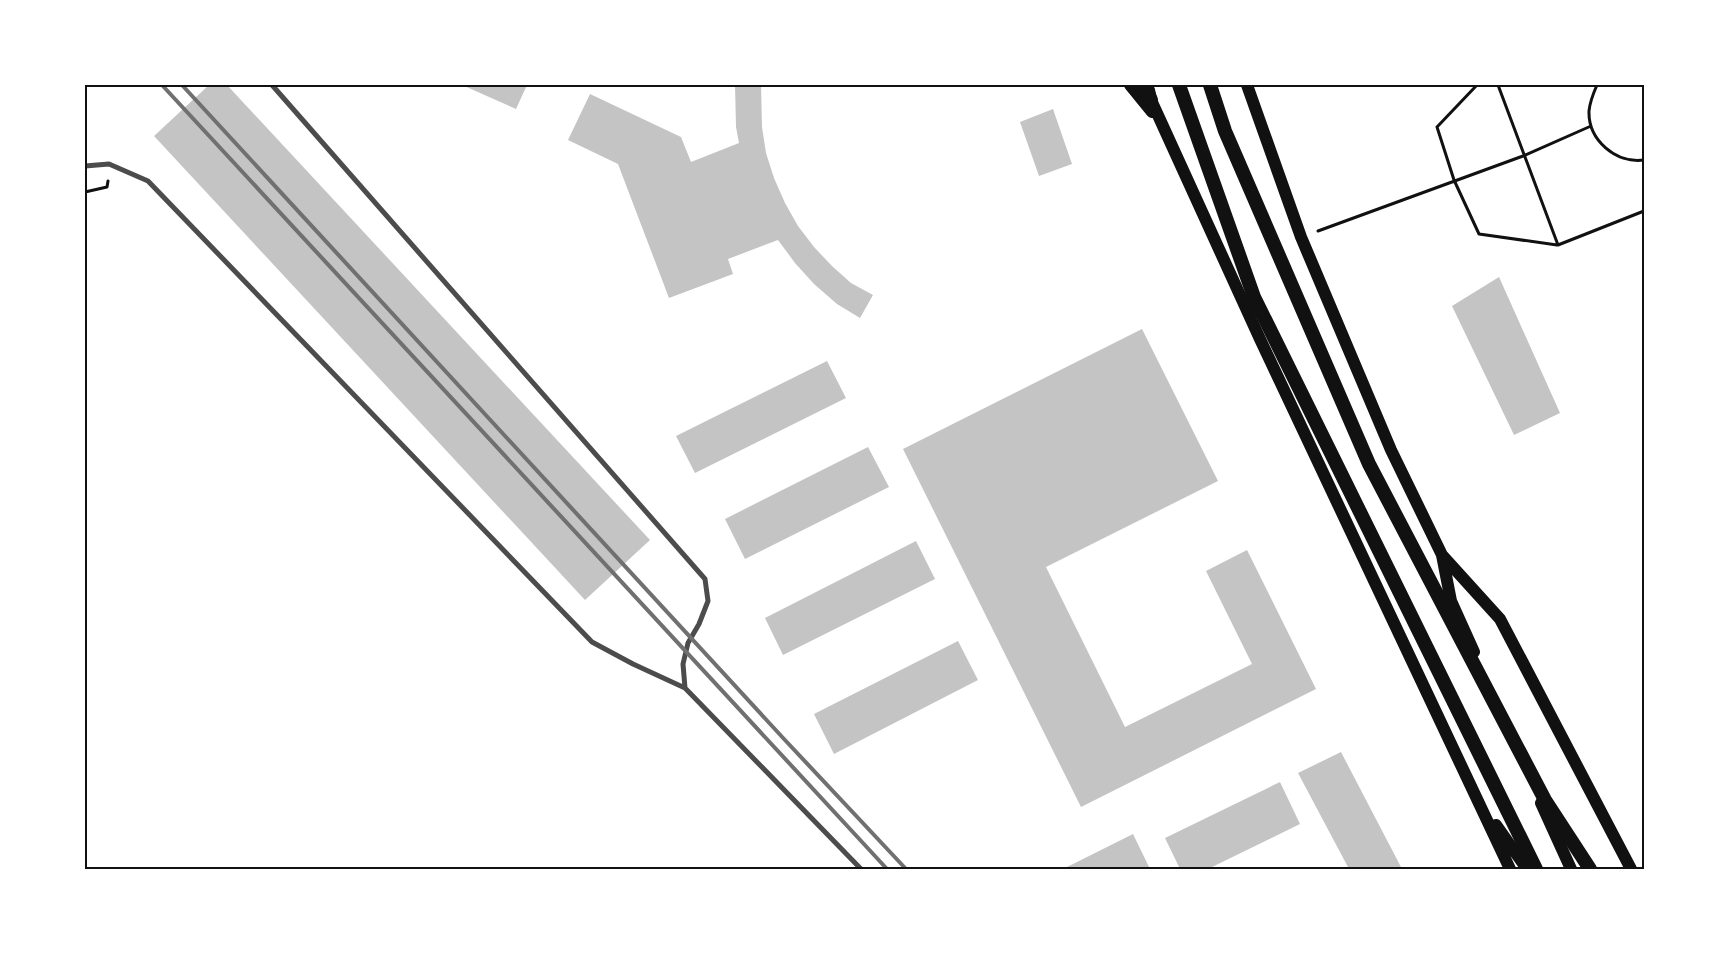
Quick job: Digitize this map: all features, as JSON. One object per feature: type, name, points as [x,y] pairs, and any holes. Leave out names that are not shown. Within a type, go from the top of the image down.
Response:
[{"type":"highway","points":[[1146,85],[1151,100]]},
{"type":"highway","points":[[1178,85],[1254,297],[1536,869]]},
{"type":"highway","points":[[1210,85],[1225,131],[1369,464],[1545,800],[1590,869]]},
{"type":"main road","points":[[1130,85],[1162,124]]},
{"type":"main road","points":[[1247,85],[1301,237],[1391,450],[1442,555],[1451,600],[1571,869]]},
{"type":"main road","points":[[1151,100],[1260,339],[1510,869]]},
{"type":"main road","points":[[1442,555],[1500,619],[1631,869]]},
{"type":"main road","points":[[1478,799],[1527,869]]},
{"type":"street","points":[[272,85],[705,579],[708,601],[699,624],[688,643],[682,664],[684,688]]},
{"type":"street","points":[[85,166],[109,164],[148,181],[592,642],[684,688],[861,869]]},
{"type":"path","points":[[1477,85],[1437,127],[1454,180],[1480,234],[1558,245],[1644,212]]},
{"type":"path","points":[[1498,85],[1523,156],[1558,245]]},
{"type":"path","points":[[1597,85],[1591,97],[1589,112],[1591,126],[1598,140],[1609,151],[1622,158],[1644,160]]},
{"type":"path","points":[[1301,237],[1523,156],[1591,126]]},
{"type":"path","points":[[85,192],[108,187]]},
{"type":"building","points":[[209,85],[227,85],[650,540],[585,600],[154,136]]},
{"type":"building","points":[[462,85],[527,85],[516,109]]},
{"type":"building","points":[[735,85],[761,85],[762,127],[766,153],[774,178],[798,226],[814,247],[851,283],[873,295],[860,318],[837,304],[814,284],[778,240],[728,259],[733,274],[669,298],[618,164],[568,140],[590,94],[681,137],[691,162],[739,143],[736,127]]},
{"type":"building","points":[[1053,109],[1072,164],[1039,176],[1020,122]]},
{"type":"building","points":[[1499,277],[1560,413],[1514,435],[1452,306]]},
{"type":"building","points":[[1142,329],[1218,481],[1046,567],[1125,727],[1252,664],[1206,571],[1247,550],[1316,689],[1081,807],[903,449]]},
{"type":"building","points":[[827,361],[846,398],[695,473],[676,436]]},
{"type":"building","points":[[868,447],[889,487],[745,559],[725,519]]},
{"type":"building","points":[[916,541],[935,579],[783,655],[765,618]]},
{"type":"building","points":[[958,641],[978,680],[834,754],[814,714]]},
{"type":"building","points":[[1341,752],[1402,869],[1349,869],[1298,773]]},
{"type":"building","points":[[1280,782],[1300,824],[1208,869],[1180,869],[1165,838]]},
{"type":"building","points":[[1133,834],[1150,869],[1063,869]]},
{"type":"railway","points":[[162,85],[887,869]]},
{"type":"railway","points":[[182,85],[906,869]]}]
